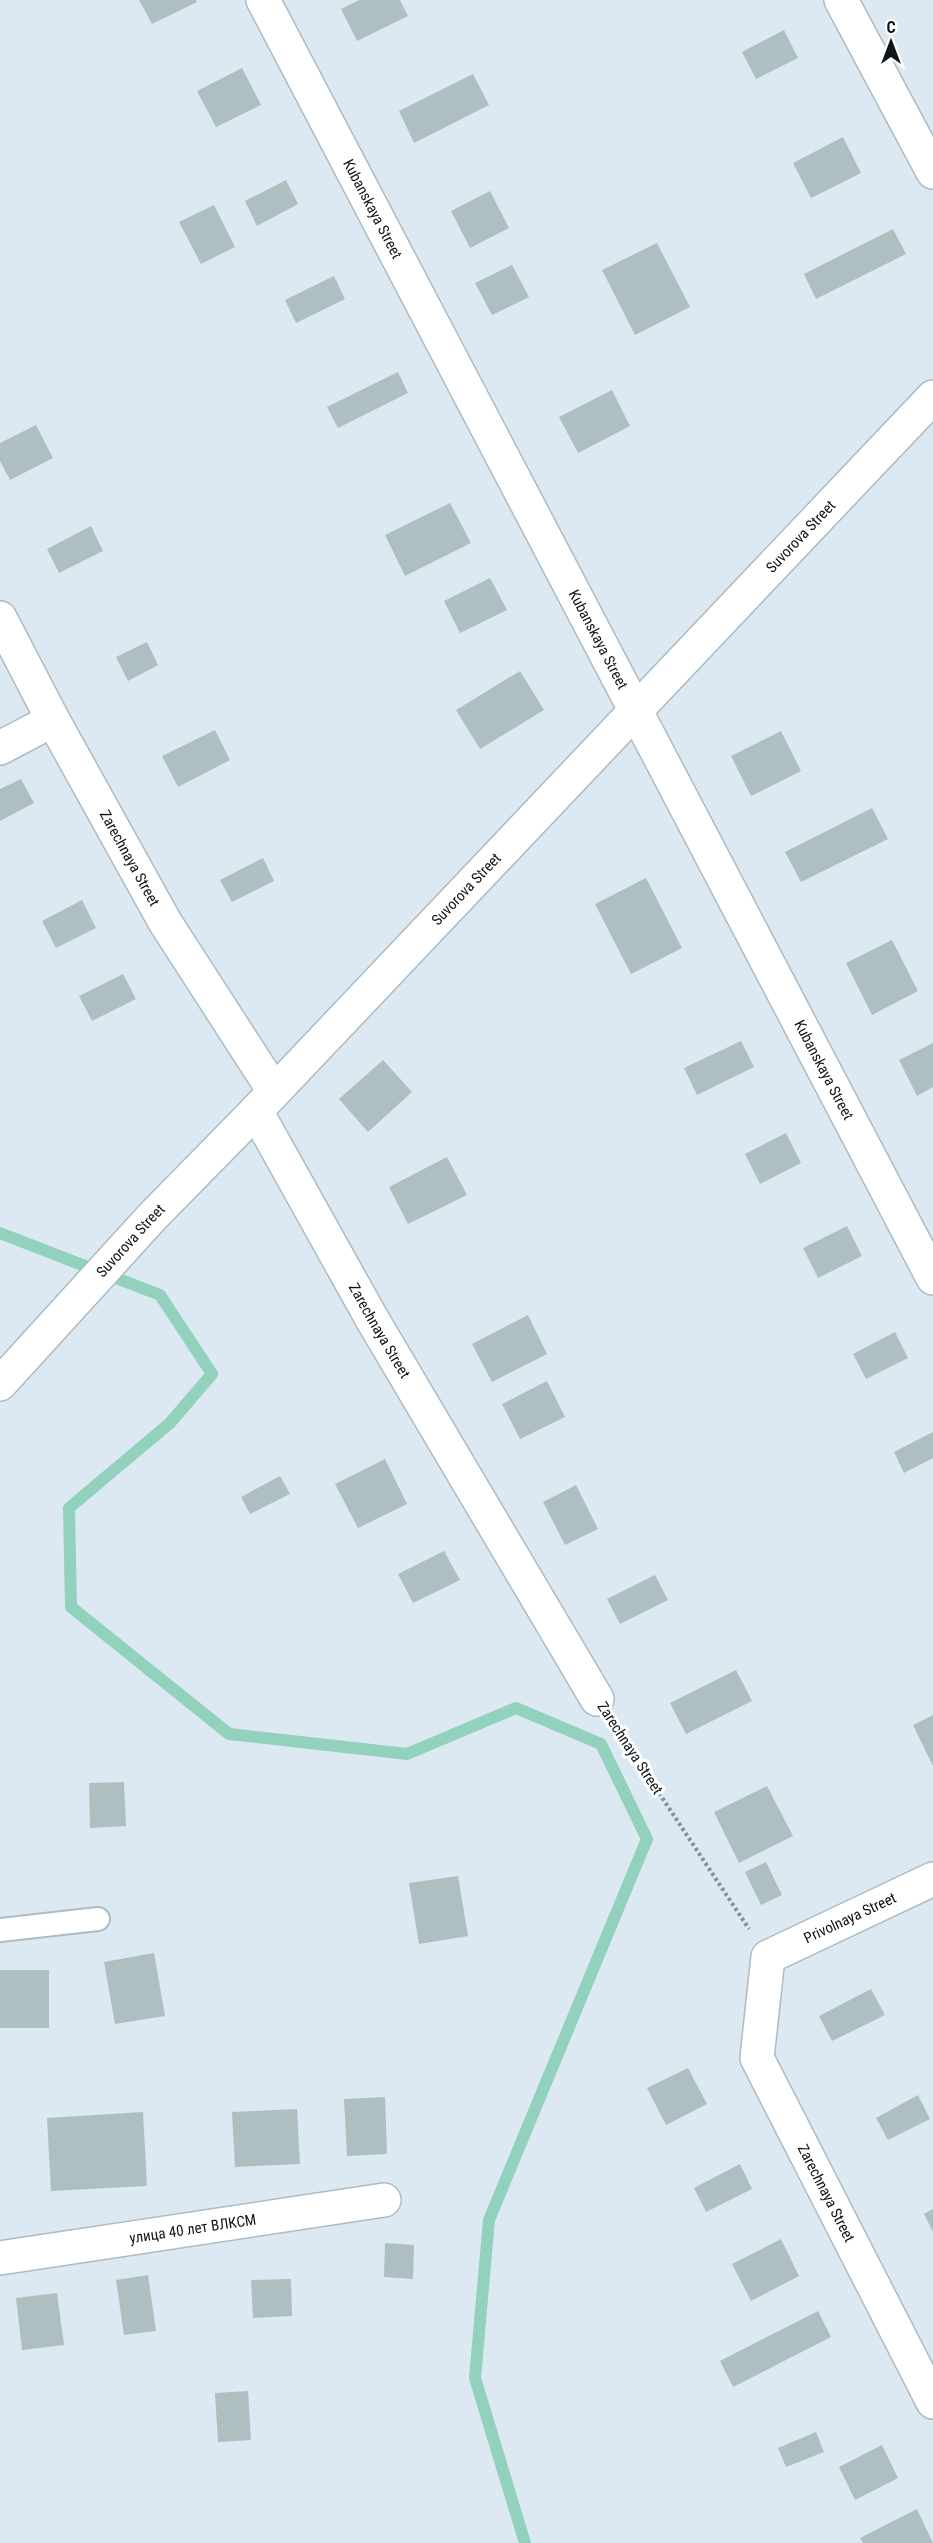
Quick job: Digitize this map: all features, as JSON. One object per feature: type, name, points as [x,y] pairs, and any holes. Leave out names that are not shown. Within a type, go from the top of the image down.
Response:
[{"type":"street","name":"Kubanskaya Street","points":[[263,0],[933,1278]]},
{"type":"street","points":[[841,0],[933,172]]},
{"type":"street","name":"Suvorova Street","points":[[0,1384],[152,1218],[933,397]]},
{"type":"street","name":"Zarechnaya Street","points":[[0,618],[52,720],[265,1101],[372,1319],[597,1699]]},
{"type":"street","points":[[0,748],[52,720]]},
{"type":"street","name":"Privolnaya Street","points":[[768,1957],[933,1879]]},
{"type":"street","name":"Zarechnaya Street","points":[[768,1957],[757,2058],[933,2402]]},
{"type":"street","name":"улица 40 лет ВЛКСМ","points":[[0,2258],[384,2200]]},
{"type":"lane","points":[[0,1930],[98,1919]]},
{"type":"path","name":"Zarechnaya Street","points":[[597,1699],[768,1957]]},
{"type":"building","points":[[139,0],[196,0],[197,2],[152,24]]},
{"type":"building","points":[[359,0],[400,0],[408,16],[357,41],[341,9]]},
{"type":"building","points":[[784,30],[798,58],[756,79],[742,52]]},
{"type":"building","points":[[242,68],[261,105],[216,127],[197,91]]},
{"type":"building","points":[[473,74],[489,105],[414,143],[399,111]]},
{"type":"building","points":[[843,137],[861,173],[811,198],[793,163]]},
{"type":"building","points":[[286,180],[298,204],[257,226],[245,201]]},
{"type":"building","points":[[490,191],[509,228],[470,248],[451,211]]},
{"type":"building","points":[[214,205],[235,247],[201,264],[179,222]]},
{"type":"building","points":[[893,229],[906,254],[816,299],[804,274]]},
{"type":"building","points":[[657,243],[690,307],[635,335],[602,270]]},
{"type":"building","points":[[512,265],[529,297],[492,315],[475,283]]},
{"type":"building","points":[[334,276],[345,299],[296,323],[285,300]]},
{"type":"building","points":[[398,372],[408,393],[338,428],[327,407]]},
{"type":"building","points":[[612,390],[630,426],[578,453],[559,417]]},
{"type":"building","points":[[36,425],[53,458],[10,480],[0,461],[0,443]]},
{"type":"building","points":[[450,503],[471,543],[405,576],[385,535]]},
{"type":"building","points":[[91,526],[103,551],[59,573],[47,549]]},
{"type":"building","points":[[490,578],[507,610],[460,633],[444,601]]},
{"type":"building","points":[[147,642],[158,665],[128,681],[116,657]]},
{"type":"building","points":[[520,671],[544,710],[480,749],[456,710]]},
{"type":"building","points":[[215,730],[230,760],[178,787],[162,756]]},
{"type":"building","points":[[781,731],[801,771],[751,796],[731,756]]},
{"type":"building","points":[[21,779],[34,803],[0,821],[0,789]]},
{"type":"building","points":[[872,808],[888,839],[801,882],[785,852]]},
{"type":"building","points":[[263,858],[274,881],[232,902],[220,880]]},
{"type":"building","points":[[646,878],[682,948],[631,974],[595,904]]},
{"type":"building","points":[[82,900],[96,928],[56,948],[42,921]]},
{"type":"building","points":[[892,940],[918,991],[872,1015],[846,963]]},
{"type":"building","points":[[123,974],[136,999],[92,1021],[79,996]]},
{"type":"building","points":[[741,1041],[754,1067],[697,1095],[684,1068]]},
{"type":"building","points":[[933,1043],[933,1087],[917,1096],[899,1060]]},
{"type":"building","points":[[383,1060],[412,1092],[368,1132],[339,1099]]},
{"type":"building","points":[[786,1133],[801,1163],[760,1184],[745,1154]]},
{"type":"building","points":[[447,1157],[467,1195],[408,1224],[389,1187]]},
{"type":"building","points":[[847,1226],[862,1256],[818,1278],[803,1248]]},
{"type":"building","points":[[528,1315],[547,1354],[492,1382],[472,1344]]},
{"type":"building","points":[[895,1332],[908,1358],[866,1379],[853,1354]]},
{"type":"building","points":[[547,1381],[565,1417],[520,1439],[502,1404]]},
{"type":"building","points":[[933,1432],[933,1458],[904,1473],[894,1452]]},
{"type":"building","points":[[385,1459],[407,1504],[358,1528],[335,1484]]},
{"type":"building","points":[[280,1476],[290,1494],[250,1514],[241,1497]]},
{"type":"building","points":[[576,1485],[598,1529],[565,1545],[543,1502]]},
{"type":"building","points":[[444,1551],[460,1580],[413,1603],[398,1574]]},
{"type":"building","points":[[655,1575],[668,1600],[620,1624],[607,1599]]},
{"type":"building","points":[[736,1670],[752,1701],[686,1734],[670,1703]]},
{"type":"building","points":[[933,1715],[933,1766],[913,1725]]},
{"type":"building","points":[[124,1782],[126,1826],[90,1828],[89,1783]]},
{"type":"building","points":[[767,1786],[793,1836],[739,1863],[714,1812]]},
{"type":"building","points":[[766,1862],[782,1895],[761,1905],[745,1872]]},
{"type":"building","points":[[458,1876],[468,1936],[419,1944],[409,1883]]},
{"type":"building","points":[[154,1953],[165,2016],[115,2024],[104,1962]]},
{"type":"building","points":[[0,1970],[49,1970],[49,2028],[0,2028]]},
{"type":"building","points":[[871,1989],[885,2015],[832,2041],[819,2016]]},
{"type":"building","points":[[688,2068],[707,2104],[666,2125],[647,2088]]},
{"type":"building","points":[[918,2095],[930,2119],[888,2140],[876,2118]]},
{"type":"building","points":[[385,2097],[387,2154],[347,2156],[344,2099]]},
{"type":"building","points":[[297,2109],[300,2164],[235,2167],[232,2112]]},
{"type":"building","points":[[143,2112],[147,2186],[51,2191],[47,2118]]},
{"type":"building","points":[[740,2164],[752,2189],[706,2212],[694,2188]]},
{"type":"building","points":[[933,2209],[933,2232],[924,2214]]},
{"type":"building","points":[[781,2239],[799,2276],[751,2301],[732,2264]]},
{"type":"building","points":[[385,2243],[414,2245],[413,2279],[384,2277]]},
{"type":"building","points":[[148,2275],[156,2331],[124,2335],[116,2280]]},
{"type":"building","points":[[291,2279],[292,2316],[253,2318],[251,2280]]},
{"type":"building","points":[[57,2293],[64,2345],[22,2350],[16,2298]]},
{"type":"building","points":[[818,2311],[831,2337],[733,2387],[720,2361]]},
{"type":"building","points":[[248,2391],[251,2440],[218,2442],[215,2393]]},
{"type":"building","points":[[816,2432],[824,2452],[786,2467],[778,2448]]},
{"type":"building","points":[[882,2445],[898,2478],[855,2500],[839,2467]]},
{"type":"building","points":[[917,2509],[933,2543],[863,2543],[860,2538]]},
{"type":"waterway","points":[[0,1233],[160,1295],[212,1374],[170,1423],[69,1508],[71,1607],[229,1734],[407,1754],[516,1708],[601,1744],[647,1839],[489,2220],[475,2378],[525,2543]]}]
